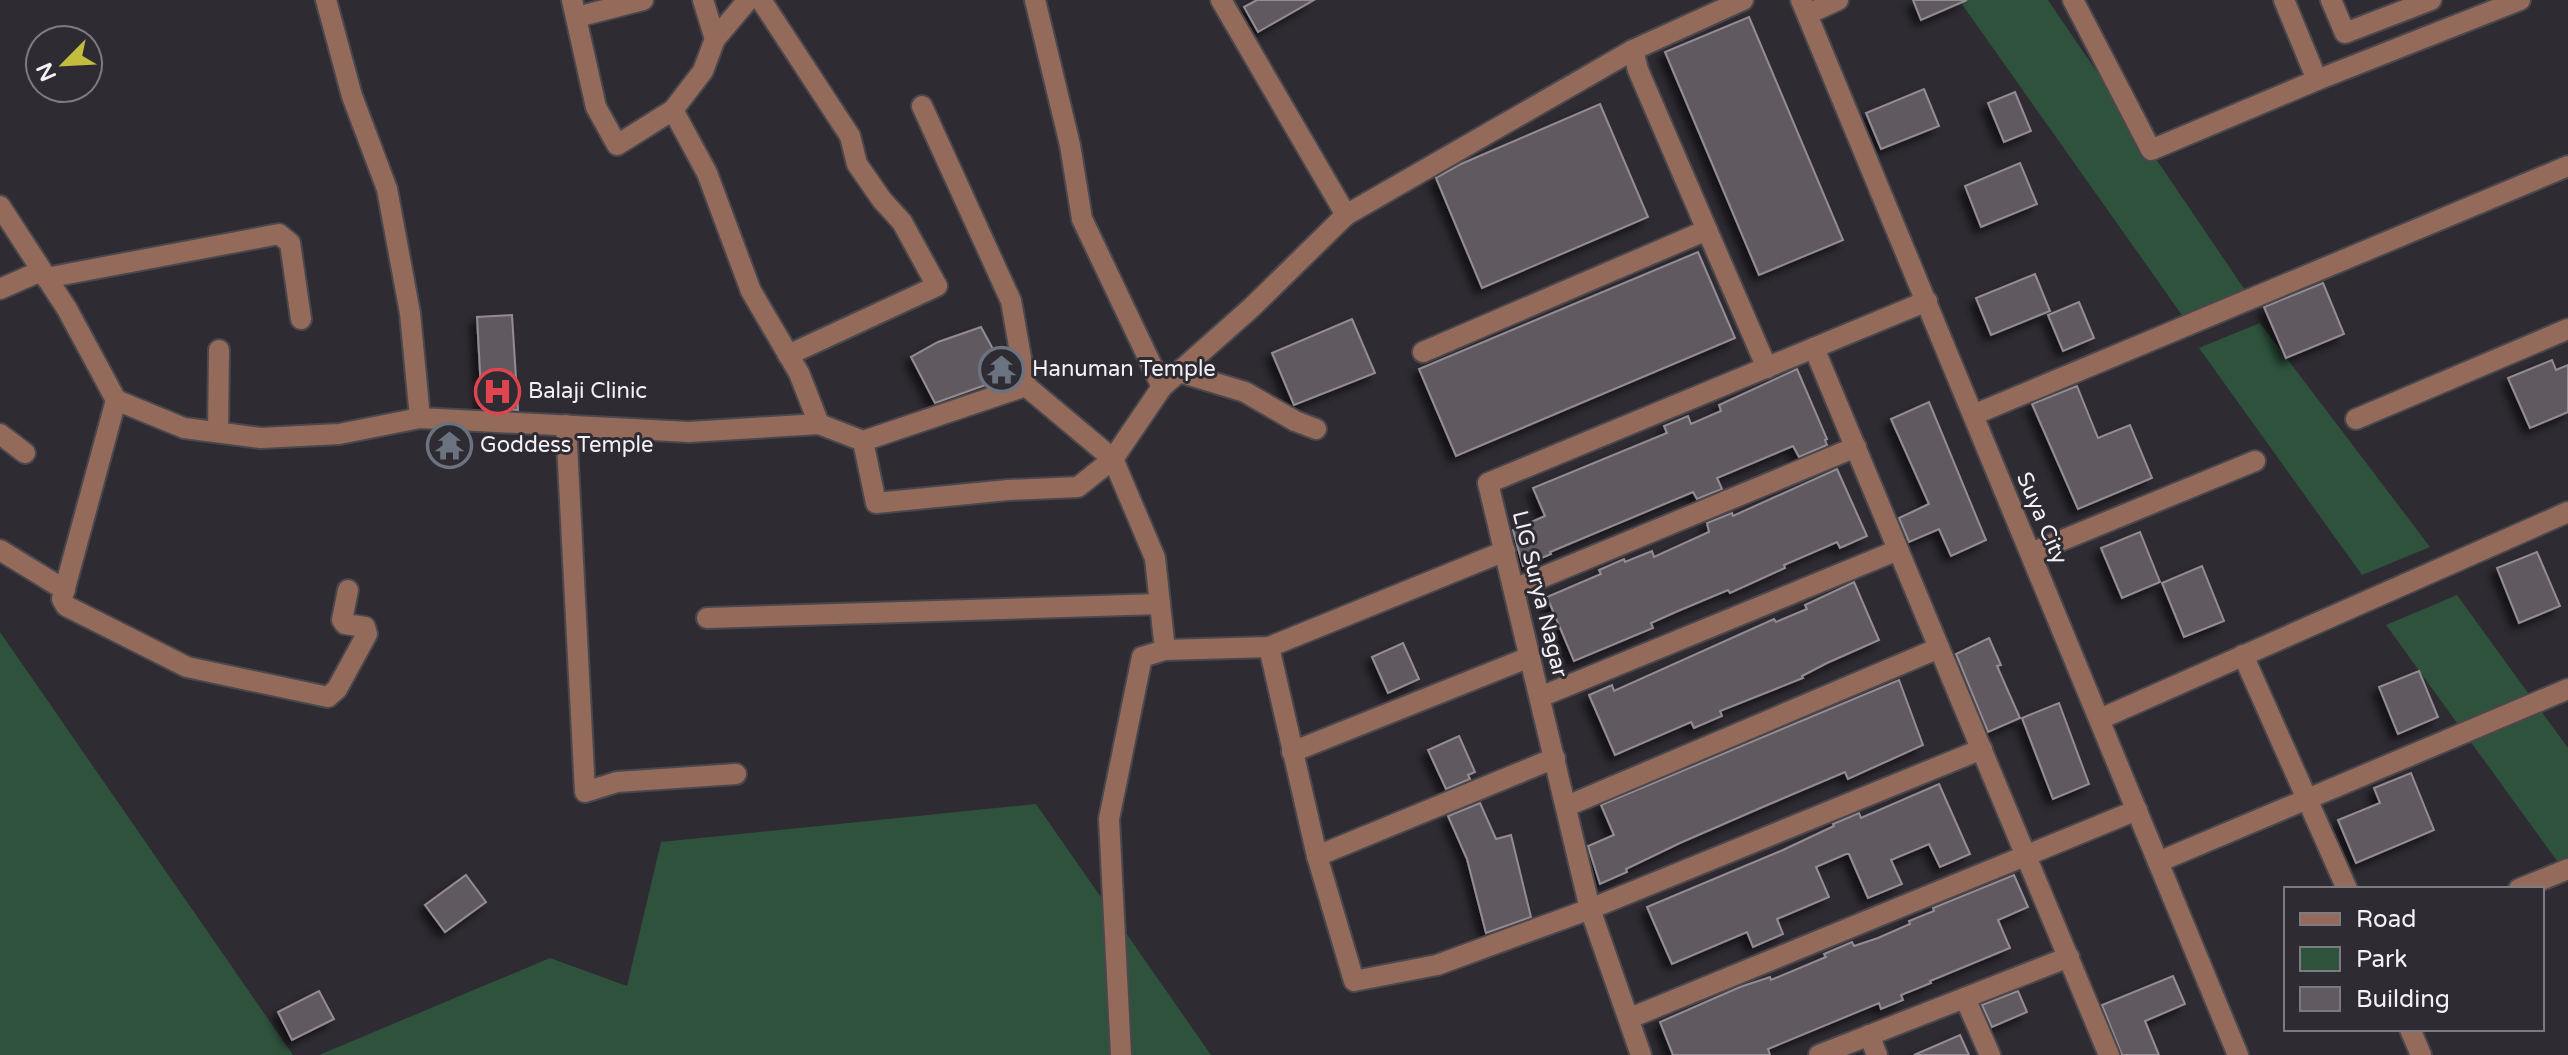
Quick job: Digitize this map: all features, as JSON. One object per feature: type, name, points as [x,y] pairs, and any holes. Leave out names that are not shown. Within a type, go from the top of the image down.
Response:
[{"type":"street","points":[[326,0],[352,96],[387,189],[410,313],[420,418]]},
{"type":"street","points":[[643,0],[575,9],[596,107],[617,145],[673,110],[703,71],[715,39],[748,0]]},
{"type":"street","points":[[703,0],[715,39]]},
{"type":"street","points":[[761,0],[850,136],[857,164],[902,222],[937,286],[788,355]]},
{"type":"street","points":[[1035,0],[1070,145],[1082,219],[1162,387]]},
{"type":"street","points":[[1221,0],[1346,215]]},
{"type":"street","points":[[863,441],[876,503],[1008,490],[1078,487],[1113,459],[1162,387],[1251,308],[1346,215],[1633,50],[1743,0]]},
{"type":"street","points":[[1805,7],[1838,0]]},
{"type":"street","points":[[2073,0],[2151,150],[2520,0]]},
{"type":"street","points":[[2284,0],[2317,80]]},
{"type":"street","points":[[2331,0],[2345,33],[2431,0]]},
{"type":"street","name":"Suya City","points":[[1805,7],[2238,1055]]},
{"type":"street","points":[[1633,50],[1638,70],[1767,368]]},
{"type":"street","points":[[922,106],[1011,301],[1026,386],[1113,459],[1155,558],[1165,650]]},
{"type":"street","points":[[673,110],[707,173],[751,291],[799,373],[819,424]]},
{"type":"street","points":[[1973,415],[2568,166]]},
{"type":"street","points":[[0,206],[67,309],[116,400],[184,428],[261,438],[339,434],[420,418],[689,432],[819,424],[863,441],[1026,386]]},
{"type":"street","points":[[1423,352],[1707,230]]},
{"type":"street","points":[[0,289],[44,274],[279,234],[290,243],[301,319]]},
{"type":"street","name":"LIG Surya Nagar","points":[[1641,1055],[1590,909],[1488,483],[1927,301]]},
{"type":"street","points":[[2356,419],[2568,329]]},
{"type":"street","points":[[1814,348],[2109,1055]]},
{"type":"street","points":[[218,432],[219,350]]},
{"type":"street","points":[[1179,372],[1245,392],[1295,421],[1316,429]]},
{"type":"street","points":[[116,400],[62,599],[66,606],[187,667],[328,697],[337,689],[367,634],[365,627],[345,624],[342,620],[348,590]]},
{"type":"street","points":[[566,425],[585,792],[617,782],[736,774]]},
{"type":"street","points":[[0,434],[25,453]]},
{"type":"street","points":[[1514,589],[1856,447]]},
{"type":"street","points":[[2031,553],[2255,461]]},
{"type":"street","points":[[2100,719],[2568,512]]},
{"type":"street","points":[[0,550],[65,590]]},
{"type":"street","points":[[1540,697],[1898,550]]},
{"type":"street","points":[[1121,1055],[1109,819],[1142,657],[1165,650],[1269,647],[1505,551]]},
{"type":"street","points":[[707,618],[1160,604]]},
{"type":"street","points":[[1269,647],[1317,856],[1354,981],[1437,965],[1590,909],[1982,749]]},
{"type":"street","points":[[1567,806],[1939,648]]},
{"type":"street","points":[[2243,655],[2346,887]]},
{"type":"street","points":[[1292,752],[1530,657]]},
{"type":"street","points":[[2158,862],[2568,689]]},
{"type":"street","points":[[1317,856],[1555,758]]},
{"type":"street","points":[[1630,1018],[2137,810]]},
{"type":"street","points":[[2524,887],[2568,869]]},
{"type":"street","points":[[1819,1055],[2069,957]]},
{"type":"street","points":[[1965,998],[1990,1055]]},
{"type":"street","points":[[2411,1031],[2421,1055]]},
{"type":"street","points":[[1869,1035],[1877,1055]]},
{"type":"green space","points":[[1959,0],[2048,0],[2247,293],[2184,318]]},
{"type":"green space","points":[[2260,323],[2430,547],[2362,575],[2199,348]]},
{"type":"green space","points":[[2457,595],[2568,748],[2568,876],[2386,625]]},
{"type":"green space","points":[[0,632],[293,1055],[0,1055]]},
{"type":"green space","points":[[1036,804],[1211,1055],[319,1055],[550,958],[627,986],[661,842]]},
{"type":"building","points":[[1257,0],[1314,0],[1258,32],[1244,7]]},
{"type":"building","points":[[1913,0],[1967,0],[1921,20]]},
{"type":"building","points":[[1749,17],[1843,240],[1759,275],[1665,52]]},
{"type":"building","points":[[1924,89],[1939,126],[1881,149],[1866,113]]},
{"type":"building","points":[[2015,92],[2031,131],[2004,142],[1988,103]]},
{"type":"building","points":[[1600,104],[1648,217],[1482,288],[1436,178],[1461,164]]},
{"type":"building","points":[[2020,163],[2037,204],[1981,227],[1965,186]]},
{"type":"building","points":[[1698,252],[1735,338],[1456,456],[1419,369]]},
{"type":"building","points":[[2035,274],[2050,311],[1991,335],[1976,298]]},
{"type":"building","points":[[2323,283],[2344,334],[2286,358],[2264,307]]},
{"type":"building","points":[[2079,302],[2094,338],[2063,351],[2048,315]]},
{"type":"building","points":[[512,315],[518,410],[482,408],[477,317]]},
{"type":"building","points":[[1352,319],[1375,373],[1294,405],[1272,353]]},
{"type":"building","points":[[981,327],[1008,377],[935,403],[911,357],[938,342]]},
{"type":"building","points":[[2552,360],[2556,370],[2568,365],[2568,412],[2530,428],[2508,378]]},
{"type":"building","points":[[1797,369],[1827,445],[1799,457],[1793,446],[1717,478],[1722,489],[1697,499],[1693,492],[1523,566],[1513,530],[1545,516],[1533,488],[1667,433],[1664,426],[1688,416],[1691,424],[1721,411],[1719,405]]},
{"type":"building","points":[[2077,386],[2098,438],[2130,425],[2152,478],[2078,509],[2032,404]]},
{"type":"building","points":[[1929,402],[1986,540],[1951,556],[1939,529],[1909,542],[1899,518],[1929,504],[1891,419]]},
{"type":"building","points":[[1837,469],[1867,536],[1840,548],[1837,542],[1730,593],[1728,590],[1651,623],[1653,628],[1574,661],[1547,597],[1601,574],[1599,570],[1624,559],[1625,562],[1652,551],[1654,557],[1709,532],[1707,523],[1732,513],[1733,516]]},
{"type":"building","points":[[2140,532],[2160,582],[2122,598],[2101,548]]},
{"type":"building","points":[[2537,552],[2560,606],[2519,623],[2497,568]]},
{"type":"building","points":[[2202,566],[2224,621],[2184,637],[2162,583]]},
{"type":"building","points":[[1854,582],[1879,640],[1827,663],[1803,678],[1720,711],[1722,716],[1694,728],[1691,722],[1615,755],[1589,695],[1612,685],[1614,691],[1774,619],[1776,622],[1807,609],[1805,605]]},
{"type":"building","points":[[1989,638],[2001,665],[1997,666],[2020,718],[1988,732],[1956,654]]},
{"type":"building","points":[[1403,643],[1419,679],[1388,693],[1372,657]]},
{"type":"building","points":[[2419,671],[2438,717],[2398,734],[2379,687]]},
{"type":"building","points":[[1899,680],[1923,745],[1848,779],[1845,772],[1765,806],[1680,843],[1600,884],[1588,846],[1614,835],[1601,805]]},
{"type":"building","points":[[2059,703],[2089,784],[2053,799],[2022,718]]},
{"type":"building","points":[[1459,736],[1475,772],[1468,775],[1470,779],[1446,789],[1428,750]]},
{"type":"building","points":[[2411,773],[2434,830],[2356,863],[2338,820],[2380,803],[2374,788]]},
{"type":"building","points":[[1939,784],[1970,854],[1940,867],[1929,844],[1891,860],[1902,884],[1868,898],[1849,854],[1846,854],[1816,867],[1829,897],[1777,919],[1783,934],[1753,947],[1747,932],[1672,964],[1647,907],[1783,850],[1859,813],[1861,818]]},
{"type":"building","points":[[1480,803],[1496,839],[1511,835],[1531,917],[1486,933],[1467,859],[1448,816]]},
{"type":"building","points":[[466,875],[486,902],[445,932],[425,905]]},
{"type":"building","points":[[2014,875],[2028,907],[1998,920],[2010,948],[1901,995],[1903,1000],[1881,1009],[1879,1003],[1768,1049],[1770,1055],[1673,1055],[1660,1022],[1740,987],[1770,977],[1771,980],[1826,957],[1824,954],[1852,942],[1854,946],[1878,938],[1934,911],[1933,908]]},
{"type":"building","points":[[2173,976],[2185,1004],[2145,1021],[2159,1055],[2122,1055],[2102,1005]]},
{"type":"building","points":[[319,991],[334,1019],[292,1040],[278,1012]]},
{"type":"building","points":[[2018,991],[2027,1012],[1992,1027],[1982,1005]]},
{"type":"building","points":[[1960,1035],[1969,1055],[1914,1055]]},
{"type":"place","name":"Hanuman Temple","points":[[1001,369]]},
{"type":"place","name":"Balaji Clinic","points":[[497,391]]},
{"type":"place","name":"Goddess Temple","points":[[449,445]]}]
